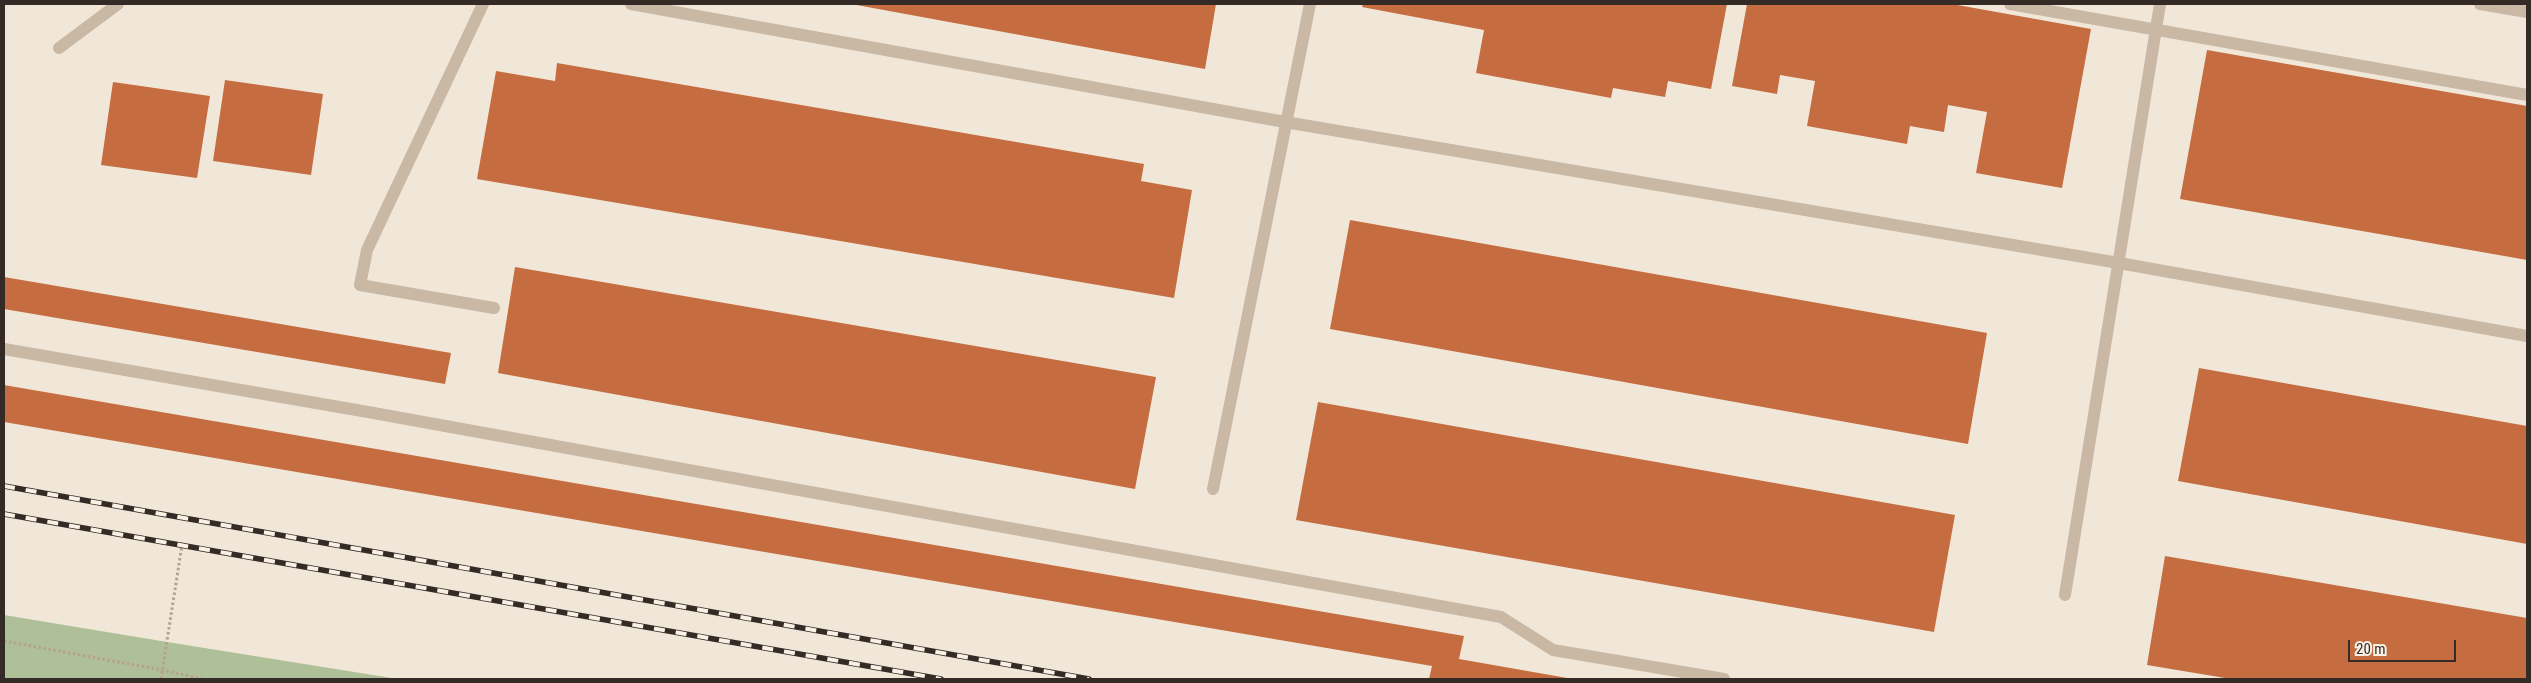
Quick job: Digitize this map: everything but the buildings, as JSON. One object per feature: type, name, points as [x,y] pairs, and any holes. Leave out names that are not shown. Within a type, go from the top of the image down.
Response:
[{"type":"lane","points":[[59,48],[118,4]]},
{"type":"lane","points":[[482,4],[367,250],[360,285],[494,308]]},
{"type":"lane","points":[[632,4],[1285,122],[2119,263],[2527,336]]},
{"type":"lane","points":[[1214,489],[1285,122],[1310,4]]},
{"type":"lane","points":[[2010,4],[2527,96]]},
{"type":"lane","points":[[2065,594],[2160,4]]},
{"type":"lane","points":[[2480,4],[2527,12]]},
{"type":"lane","points":[[4,349],[368,412],[1501,617],[1553,650],[1724,679]]},
{"type":"path","points":[[161,679],[182,545]]},
{"type":"path","points":[[4,641],[203,679]]},
{"type":"green space","points":[[4,615],[167,642],[398,679],[4,679]]},
{"type":"railway","points":[[4,486],[1089,679]]},
{"type":"railway","points":[[4,514],[941,679]]}]
